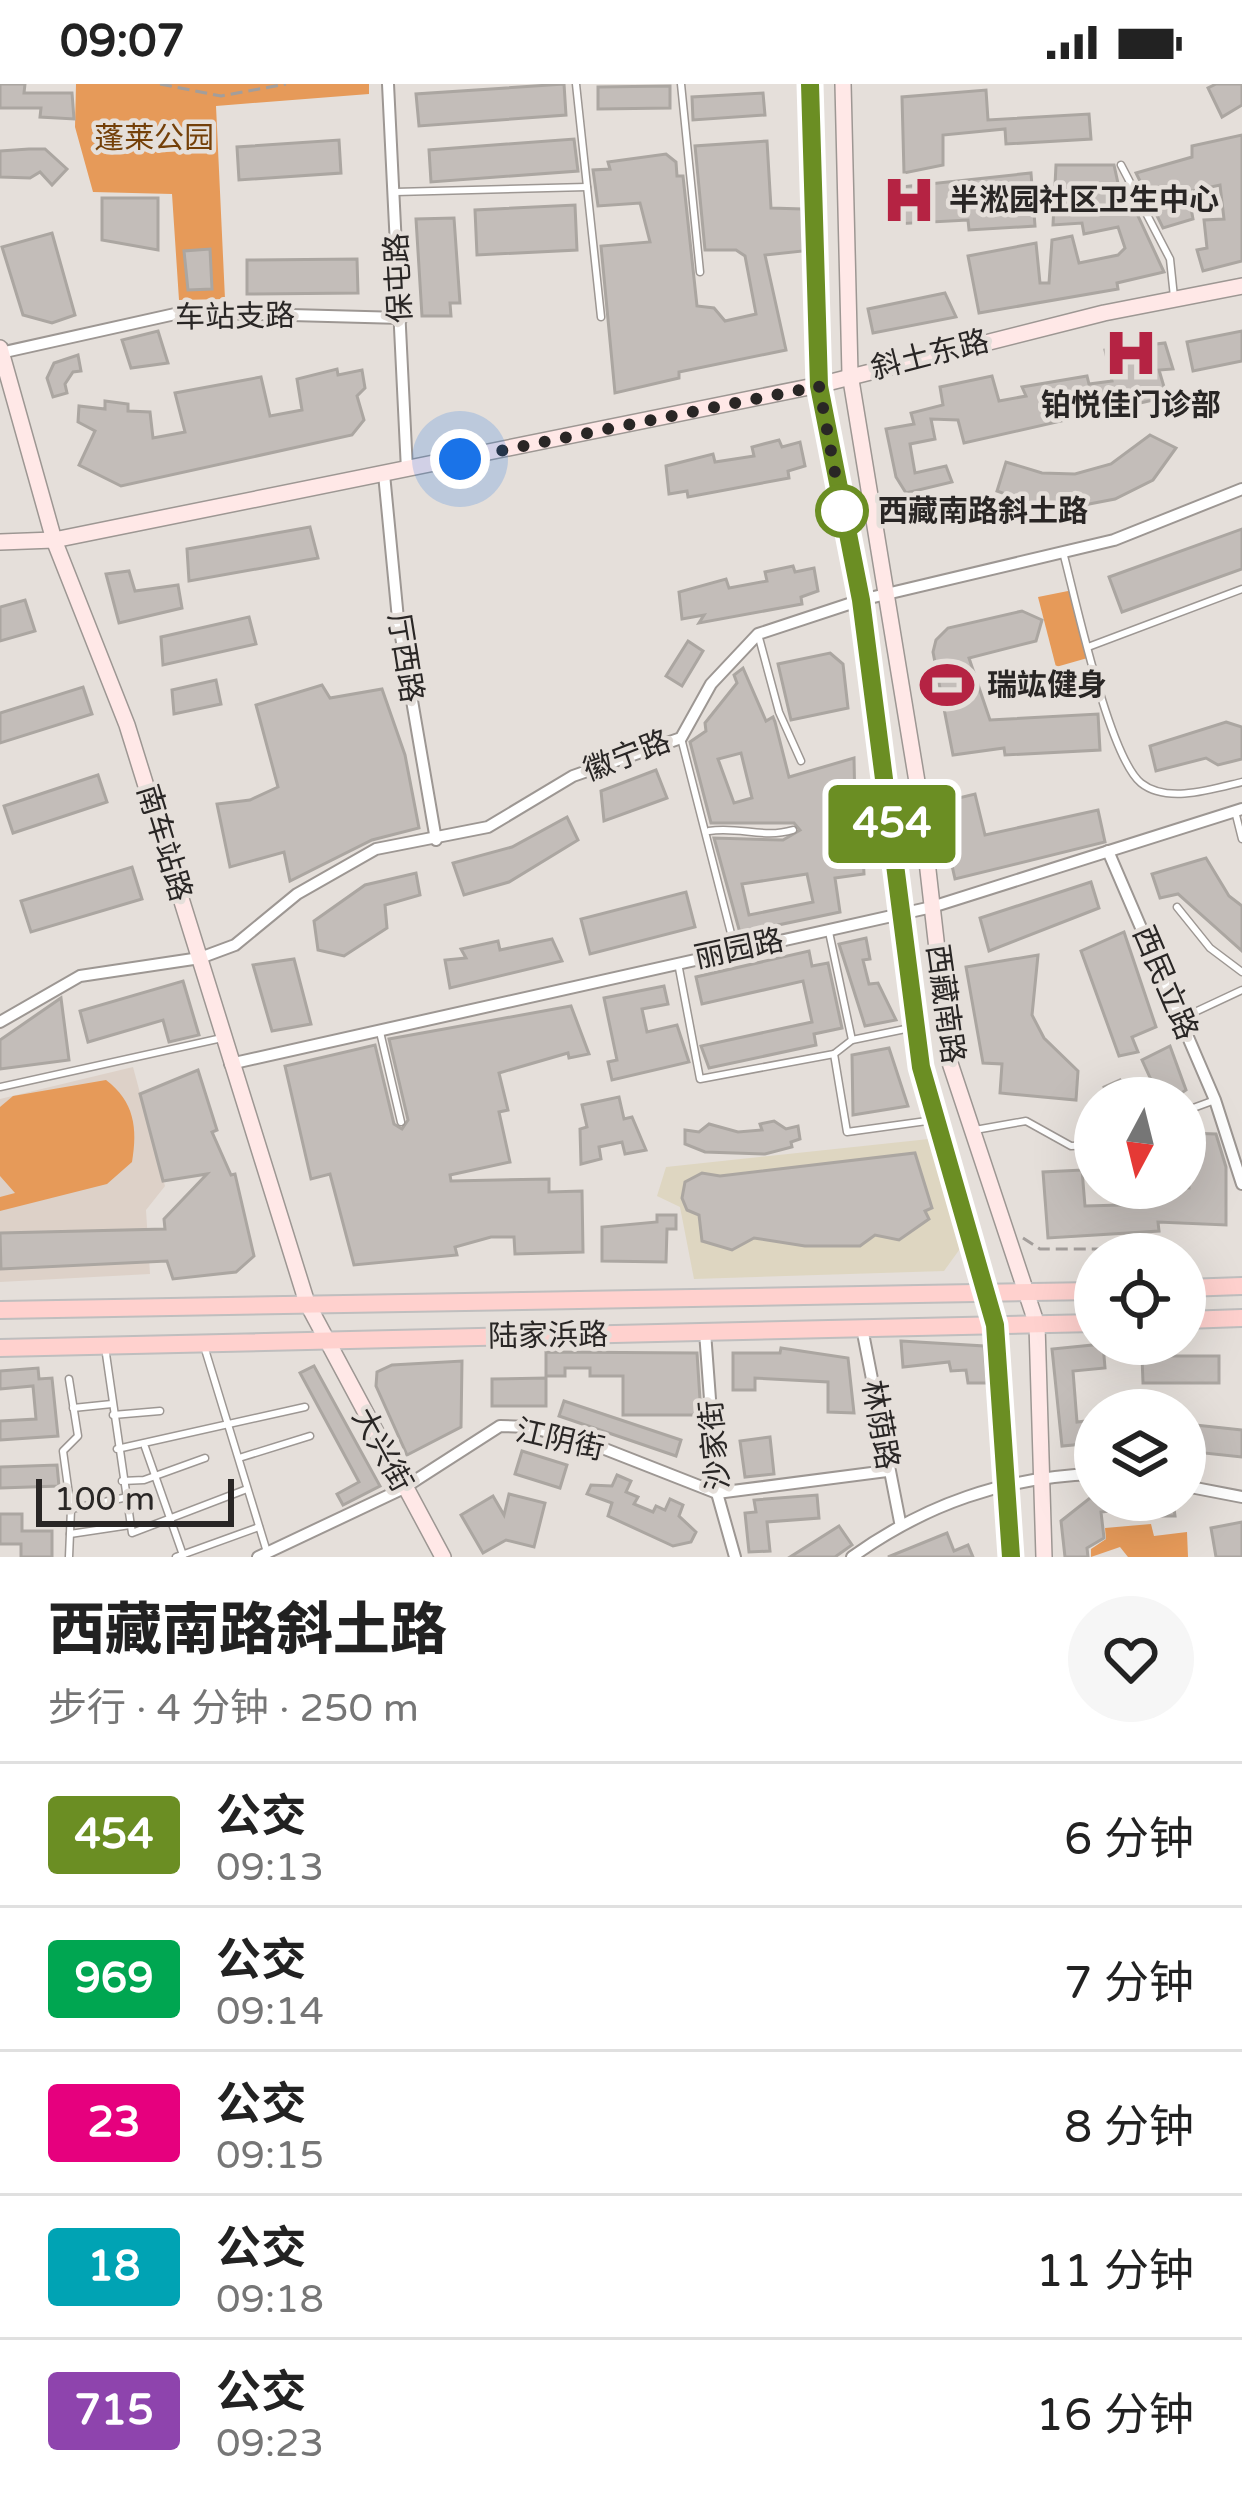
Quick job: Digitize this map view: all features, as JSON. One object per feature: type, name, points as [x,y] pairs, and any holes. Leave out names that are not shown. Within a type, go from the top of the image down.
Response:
[{"type":"main road","name":"西藏南路","points":[[810,84],[819,386],[861,600],[916,1027],[934,1120],[995,1325],[1011,1557]]},
{"type":"main road","name":"西藏南路","points":[[843,84],[850,374],[887,595],[950,1064],[1037,1325],[1044,1557]]},
{"type":"main road","name":"斜土东路","points":[[0,542],[54,540],[407,471],[819,386],[850,374],[1174,297],[1242,286]]},
{"type":"main road","name":"南车站路","points":[[0,351],[54,540],[128,725],[230,1064],[323,1341]]},
{"type":"main road","points":[[1206,1287],[1242,1286]]},
{"type":"main road","name":"陆家浜路","points":[[0,1310],[1074,1292]]},
{"type":"main road","points":[[1206,1319],[1242,1318]]},
{"type":"main road","name":"陆家浜路","points":[[0,1348],[1074,1324]]},
{"type":"main road","name":"大兴街","points":[[323,1341],[443,1557]]},
{"type":"street","name":"保屯路","points":[[388,84],[407,471]]},
{"type":"street","name":"车站支路","points":[[0,351],[184,313],[402,318]]},
{"type":"street","name":"厅西路","points":[[384,474],[398,619],[436,840]]},
{"type":"street","name":"徽宁路","points":[[0,1022],[80,976],[200,958],[235,945],[297,894],[376,849],[488,827],[573,776],[681,738],[711,685],[758,634],[861,600],[1063,552],[1174,519],[1242,489]]},
{"type":"street","name":"丽园路","points":[[230,1064],[932,907],[1238,810]]},
{"type":"street","name":"西民立路","points":[[1108,851],[1215,1100],[1242,1184]]},
{"type":"street","name":"林荫路","points":[[862,1328],[900,1522]]},
{"type":"street","name":"沙家街","points":[[706,1332],[717,1493],[735,1557]]},
{"type":"street","name":"江阴街","points":[[263,1555],[403,1489],[500,1426],[529,1427],[587,1442],[717,1493],[887,1471]]},
{"type":"street","points":[[852,1557],[900,1522],[1006,1482],[1074,1475]]},
{"type":"street","points":[[1206,1490],[1242,1498]]},
{"type":"lane","points":[[576,84],[601,317]]},
{"type":"lane","points":[[681,84],[700,272]]},
{"type":"lane","points":[[1120,165],[1170,259],[1174,297]]},
{"type":"lane","points":[[395,192],[587,187]]},
{"type":"lane","points":[[1063,552],[1125,760],[1141,783],[1179,794],[1242,782]]},
{"type":"lane","points":[[1088,648],[1242,589]]},
{"type":"lane","points":[[758,634],[779,712],[801,761]]},
{"type":"lane","points":[[681,738],[735,950]]},
{"type":"lane","points":[[1238,810],[1242,839]]},
{"type":"lane","points":[[708,831],[733,827],[753,835],[793,830]]},
{"type":"lane","points":[[1177,907],[1210,948],[1242,972]]},
{"type":"lane","points":[[828,930],[852,1040]]},
{"type":"lane","points":[[678,962],[700,1079],[834,1054],[852,1040],[916,1027]]},
{"type":"lane","points":[[1180,1019],[1242,989]]},
{"type":"lane","points":[[380,1030],[401,1122]]},
{"type":"lane","points":[[0,1087],[222,1037]]},
{"type":"lane","points":[[834,1054],[847,1132],[934,1120]]},
{"type":"lane","points":[[1206,1103],[1215,1100]]},
{"type":"lane","points":[[972,1131],[1026,1121],[1074,1146]]},
{"type":"lane","points":[[104,1343],[123,1498],[132,1533],[247,1489]]},
{"type":"lane","points":[[203,1343],[260,1527],[263,1555]]},
{"type":"lane","points":[[69,1379],[78,1436],[63,1451],[71,1509],[69,1557]]},
{"type":"lane","points":[[74,1408],[112,1404]]},
{"type":"lane","points":[[117,1449],[146,1447],[305,1407]]},
{"type":"lane","points":[[113,1415],[160,1412]]},
{"type":"lane","points":[[237,1458],[310,1436]]},
{"type":"lane","points":[[146,1447],[172,1517],[180,1556],[260,1527]]},
{"type":"lane","points":[[121,1481],[205,1458]]},
{"type":"lane","points":[[71,1509],[123,1498]]},
{"type":"lane","points":[[70,1534],[130,1526]]},
{"type":"lane","points":[[288,1543],[294,1557]]},
{"type":"path","points":[[160,84],[220,96],[286,84]]},
{"type":"path","points":[[1010,1238],[1019,1236],[1040,1249],[1074,1249]]},
{"type":"shaded area","points":[[133,1067],[165,1186],[146,1210],[150,1274],[0,1282],[0,1099]]},
{"type":"shaded area","points":[[929,1139],[962,1246],[944,1271],[694,1279],[680,1207],[657,1196],[666,1167]]},
{"type":"green space","name":"蓬莱公园","points":[[76,84],[369,84],[369,94],[216,106],[225,299],[179,300],[172,194],[93,192],[75,127]]},
{"type":"green space","points":[[1073,590],[1091,657],[1056,667],[1038,597]]},
{"type":"green space","points":[[106,1080],[123,1097],[132,1116],[132,1162],[107,1184],[0,1211],[0,1197],[15,1193],[0,1176],[0,1107],[13,1096]]},
{"type":"green space","points":[[1151,1524],[1154,1536],[1187,1532],[1188,1557],[1128,1557],[1120,1547],[1091,1557],[1091,1549],[1106,1539],[1105,1528]]},
{"type":"building","points":[[0,84],[25,84],[24,93],[72,93],[74,119],[40,117],[41,108],[0,108]]},
{"type":"building","points":[[564,84],[566,115],[419,126],[416,94]]},
{"type":"building","points":[[1242,84],[1242,105],[1222,117],[1208,88]]},
{"type":"building","points":[[670,86],[670,108],[598,109],[598,87]]},
{"type":"building","points":[[986,90],[988,120],[1089,114],[1091,139],[1006,144],[1005,129],[943,135],[943,165],[904,173],[902,97]]},
{"type":"building","points":[[763,93],[765,115],[693,120],[692,97]]},
{"type":"building","points":[[1242,135],[1242,261],[1203,271],[1197,250],[1207,248],[1204,220],[1224,219],[1220,185],[1188,192],[1193,219],[1163,228],[1136,173],[1192,157],[1192,146]]},
{"type":"building","points":[[574,139],[578,171],[431,182],[429,150]]},
{"type":"building","points":[[339,140],[341,173],[239,180],[237,147]]},
{"type":"building","points":[[767,141],[771,208],[802,209],[803,251],[765,255],[786,350],[679,372],[679,378],[615,393],[601,246],[650,242],[640,203],[598,206],[593,170],[610,169],[608,162],[666,154],[676,162],[677,176],[683,176],[697,306],[714,308],[725,321],[756,314],[745,256],[736,250],[705,250],[695,146]]},
{"type":"building","points":[[45,149],[67,169],[52,185],[40,172],[30,178],[0,177],[0,151]]},
{"type":"building","points":[[1056,165],[1114,165],[1123,206],[1133,205],[1164,272],[1117,283],[1118,289],[979,313],[968,256],[1036,243],[1040,283],[1049,283],[1052,240],[1072,236],[1079,263],[1118,255],[1125,248],[1118,227],[1084,234],[1082,223],[1053,225]]},
{"type":"building","points":[[1031,173],[1035,226],[969,230],[968,220],[894,224],[891,188]]},
{"type":"building","points":[[102,198],[158,198],[158,250],[102,240]]},
{"type":"building","points":[[575,205],[577,250],[477,255],[475,210]]},
{"type":"building","points":[[454,218],[460,303],[450,303],[451,316],[422,316],[416,219]]},
{"type":"building","points":[[52,233],[75,315],[52,323],[23,315],[2,247]]},
{"type":"building","points":[[210,249],[212,289],[188,290],[184,251]]},
{"type":"building","points":[[357,259],[358,293],[247,294],[247,260]]},
{"type":"building","points":[[945,293],[956,317],[873,333],[868,309]]},
{"type":"building","points":[[158,331],[168,363],[131,368],[122,340]]},
{"type":"building","points":[[1242,331],[1242,361],[1193,371],[1187,342]]},
{"type":"building","points":[[1165,343],[1173,369],[1159,370],[1167,397],[964,443],[958,420],[931,419],[935,439],[910,444],[915,473],[946,466],[952,482],[906,493],[896,477],[886,429],[914,424],[911,413],[943,405],[940,387],[992,376],[999,401],[1026,396],[1022,387],[1087,376],[1089,384],[1112,381],[1105,350]]},
{"type":"building","points":[[78,355],[81,371],[73,372],[65,384],[67,393],[53,397],[47,378],[54,363]]},
{"type":"building","points":[[337,369],[338,375],[362,370],[365,388],[357,396],[364,420],[352,435],[121,486],[79,465],[95,431],[78,422],[79,406],[105,409],[105,401],[128,404],[128,411],[150,412],[153,438],[185,432],[175,393],[261,377],[270,416],[302,410],[297,379]]},
{"type":"building","points":[[1150,435],[1176,448],[1153,480],[1115,499],[1053,511],[997,491],[1006,462],[1042,473],[1075,474],[1111,464]]},
{"type":"building","points":[[779,440],[782,447],[800,442],[805,466],[788,471],[789,478],[688,497],[687,491],[669,494],[666,466],[713,454],[715,462],[754,456],[752,447]]},
{"type":"building","points":[[310,527],[318,558],[189,581],[187,549]]},
{"type":"building","points":[[1242,529],[1242,569],[1122,612],[1109,577]]},
{"type":"building","points":[[793,566],[795,572],[814,568],[818,591],[801,597],[802,604],[699,623],[704,615],[682,619],[679,592],[726,579],[729,588],[767,581],[765,572]]},
{"type":"building","points":[[129,571],[135,591],[178,585],[182,608],[119,623],[106,574]]},
{"type":"building","points":[[25,600],[35,631],[0,641],[0,607]]},
{"type":"building","points":[[1022,611],[1042,620],[1036,641],[969,658],[990,720],[1098,714],[1100,750],[1005,755],[1004,748],[953,755],[933,652],[936,640],[948,628]]},
{"type":"building","points":[[249,617],[256,644],[163,665],[161,637]]},
{"type":"building","points":[[688,641],[703,651],[682,686],[666,676]]},
{"type":"building","points":[[830,653],[843,664],[848,708],[791,720],[778,664]]},
{"type":"building","points":[[743,668],[766,721],[773,717],[789,777],[854,758],[855,807],[870,835],[870,852],[863,854],[864,874],[835,878],[840,912],[740,933],[714,838],[783,840],[800,830],[794,823],[711,823],[690,742],[706,731],[705,723],[737,683],[734,675]],"holes":[[[741,753],[752,798],[734,803],[718,759]],[[807,874],[813,902],[749,915],[742,884]]]},
{"type":"building","points":[[216,680],[221,704],[174,714],[172,690]]},
{"type":"building","points":[[322,685],[330,698],[382,689],[405,755],[419,828],[372,840],[290,881],[284,852],[230,867],[217,804],[250,800],[278,787],[256,705]]},
{"type":"building","points":[[83,687],[92,714],[0,743],[0,713]]},
{"type":"building","points":[[1226,722],[1242,727],[1242,759],[1218,765],[1206,758],[1156,771],[1150,746]]},
{"type":"building","points":[[656,770],[667,798],[604,821],[601,791]]},
{"type":"building","points":[[98,775],[107,802],[13,833],[4,806]]},
{"type":"building","points":[[975,794],[985,835],[1098,810],[1105,842],[955,879],[938,803]]},
{"type":"building","points":[[567,817],[578,840],[509,882],[464,895],[453,863],[512,847]]},
{"type":"building","points":[[1206,858],[1229,896],[1242,906],[1242,951],[1178,894],[1160,898],[1152,874]]},
{"type":"building","points":[[132,867],[142,899],[31,932],[21,901]]},
{"type":"building","points":[[416,873],[420,895],[385,905],[387,928],[344,956],[318,950],[314,921],[365,885]]},
{"type":"building","points":[[1091,882],[1099,908],[989,951],[980,918]]},
{"type":"building","points":[[686,892],[695,927],[590,954],[581,919]]},
{"type":"building","points":[[1124,932],[1156,1027],[1132,1037],[1138,1052],[1119,1056],[1081,951]]},
{"type":"building","points":[[866,938],[870,959],[863,960],[869,984],[878,983],[896,1020],[865,1026],[839,944]]},
{"type":"building","points":[[552,939],[562,961],[450,988],[445,960],[466,958],[461,949],[498,941],[500,950]]},
{"type":"building","points":[[809,951],[812,966],[828,963],[842,1028],[814,1034],[816,1045],[709,1068],[701,1046],[812,1022],[803,981],[702,1004],[696,977]]},
{"type":"building","points":[[1038,955],[1032,1015],[1044,1038],[1078,1071],[1074,1100],[1000,1093],[1002,1064],[983,1063],[966,967]]},
{"type":"building","points":[[294,959],[311,1024],[272,1031],[253,965]]},
{"type":"building","points":[[183,981],[199,1035],[169,1042],[163,1020],[88,1042],[80,1011]]},
{"type":"building","points":[[664,986],[668,1004],[642,1009],[647,1032],[677,1025],[689,1062],[612,1080],[608,1062],[617,1060],[604,998]]},
{"type":"building","points":[[61,998],[69,1060],[0,1069],[0,1040]]},
{"type":"building","points":[[571,1006],[589,1054],[569,1058],[568,1053],[499,1073],[508,1110],[499,1112],[510,1162],[450,1175],[451,1181],[549,1179],[549,1192],[582,1191],[583,1252],[515,1254],[514,1237],[491,1237],[455,1247],[457,1255],[354,1265],[330,1174],[311,1179],[285,1066],[375,1045],[394,1124],[402,1129],[408,1120],[389,1039]]},
{"type":"building","points":[[1170,1046],[1181,1077],[1150,1077],[1142,1060]]},
{"type":"building","points":[[889,1048],[908,1106],[853,1115],[852,1055]]},
{"type":"building","points":[[198,1070],[217,1130],[212,1132],[231,1175],[235,1174],[254,1256],[236,1272],[173,1279],[167,1261],[1,1269],[0,1233],[165,1229],[164,1219],[207,1174],[163,1181],[140,1094]]},
{"type":"building","points":[[619,1097],[624,1119],[632,1117],[646,1150],[625,1154],[622,1142],[599,1147],[601,1159],[581,1164],[580,1129],[587,1127],[582,1105]]},
{"type":"building","points":[[774,1121],[786,1129],[798,1126],[800,1139],[791,1142],[792,1147],[765,1154],[705,1152],[685,1144],[685,1130],[699,1132],[709,1124],[738,1132],[762,1130],[760,1124]]},
{"type":"building","points":[[1206,1134],[1216,1134],[1226,1167],[1226,1225],[1158,1222],[1159,1231],[1048,1238],[1043,1172],[1074,1170],[1074,1209],[1206,1209]]},
{"type":"building","points":[[915,1153],[932,1208],[925,1211],[929,1219],[899,1240],[875,1235],[860,1246],[805,1246],[754,1238],[732,1250],[702,1241],[699,1215],[687,1210],[682,1198],[685,1182],[702,1173],[720,1176]]},
{"type":"building","points":[[657,1215],[676,1215],[676,1229],[667,1229],[666,1262],[602,1261],[602,1227],[657,1222]]},
{"type":"building","points":[[901,1341],[984,1346],[987,1383],[968,1383],[966,1370],[951,1371],[949,1362],[903,1367]]},
{"type":"building","points":[[1074,1347],[1074,1365],[1105,1365],[1073,1371],[1074,1445],[1062,1446],[1052,1349]]},
{"type":"building","points":[[781,1348],[848,1358],[854,1413],[828,1412],[828,1382],[755,1378],[755,1390],[733,1390],[733,1353],[780,1353]]},
{"type":"building","points":[[546,1352],[697,1353],[701,1415],[623,1415],[623,1376],[590,1376],[590,1368],[565,1368],[565,1376],[546,1376]]},
{"type":"building","points":[[1206,1356],[1219,1356],[1219,1383],[1143,1383],[1142,1365],[1206,1365]]},
{"type":"building","points":[[462,1361],[461,1427],[407,1455],[376,1386],[377,1372],[392,1365]]},
{"type":"building","points":[[314,1366],[380,1486],[343,1505],[337,1494],[359,1482],[300,1373]]},
{"type":"building","points":[[38,1368],[39,1379],[52,1378],[58,1436],[0,1440],[0,1421],[36,1419],[33,1386],[0,1389],[0,1371]]},
{"type":"building","points":[[546,1378],[546,1406],[492,1406],[492,1379]]},
{"type":"building","points":[[564,1401],[681,1440],[676,1456],[559,1416]]},
{"type":"building","points":[[1206,1426],[1242,1430],[1242,1457],[1206,1453]]},
{"type":"building","points":[[770,1437],[774,1474],[745,1477],[740,1441]]},
{"type":"building","points":[[522,1451],[567,1465],[560,1488],[515,1474]]},
{"type":"building","points":[[57,1465],[59,1486],[0,1488],[0,1467]]},
{"type":"building","points":[[617,1475],[631,1481],[626,1492],[638,1497],[634,1504],[653,1512],[656,1506],[665,1510],[670,1499],[683,1505],[679,1516],[696,1532],[691,1542],[673,1546],[608,1516],[612,1503],[587,1494],[591,1485],[612,1486]]},
{"type":"building","points":[[509,1494],[545,1503],[534,1547],[506,1540],[483,1553],[461,1515],[493,1496],[504,1515]]},
{"type":"building","points":[[817,1495],[819,1518],[767,1522],[770,1551],[749,1552],[745,1513],[756,1512],[754,1500]]},
{"type":"building","points":[[1074,1511],[1074,1521],[1102,1521],[1104,1538],[1087,1548],[1088,1557],[1065,1557],[1061,1521]]},
{"type":"building","points":[[0,1514],[22,1514],[22,1531],[52,1531],[52,1557],[21,1557],[21,1544],[0,1544]]},
{"type":"building","points":[[1242,1522],[1242,1557],[1216,1557],[1211,1528]]},
{"type":"building","points":[[839,1526],[852,1545],[835,1557],[790,1557]]},
{"type":"building","points":[[947,1533],[954,1551],[968,1545],[973,1557],[888,1557]]},
{"type":"bus line","name":"454","points":[[810,84],[819,386],[861,600],[921,1067],[995,1325],[1011,1557]]},
{"type":"place","name":"半淞园社区卫生中心","points":[[909,200]]},
{"type":"place","name":"铂悦佳门诊部","points":[[1131,353]]},
{"type":"place","name":"西藏南路斜土路","points":[[842,511]]},
{"type":"place","name":"瑞竑健身","points":[[947,685]]},
{"type":"route","points":[[460,459],[819,386],[842,511]]}]
